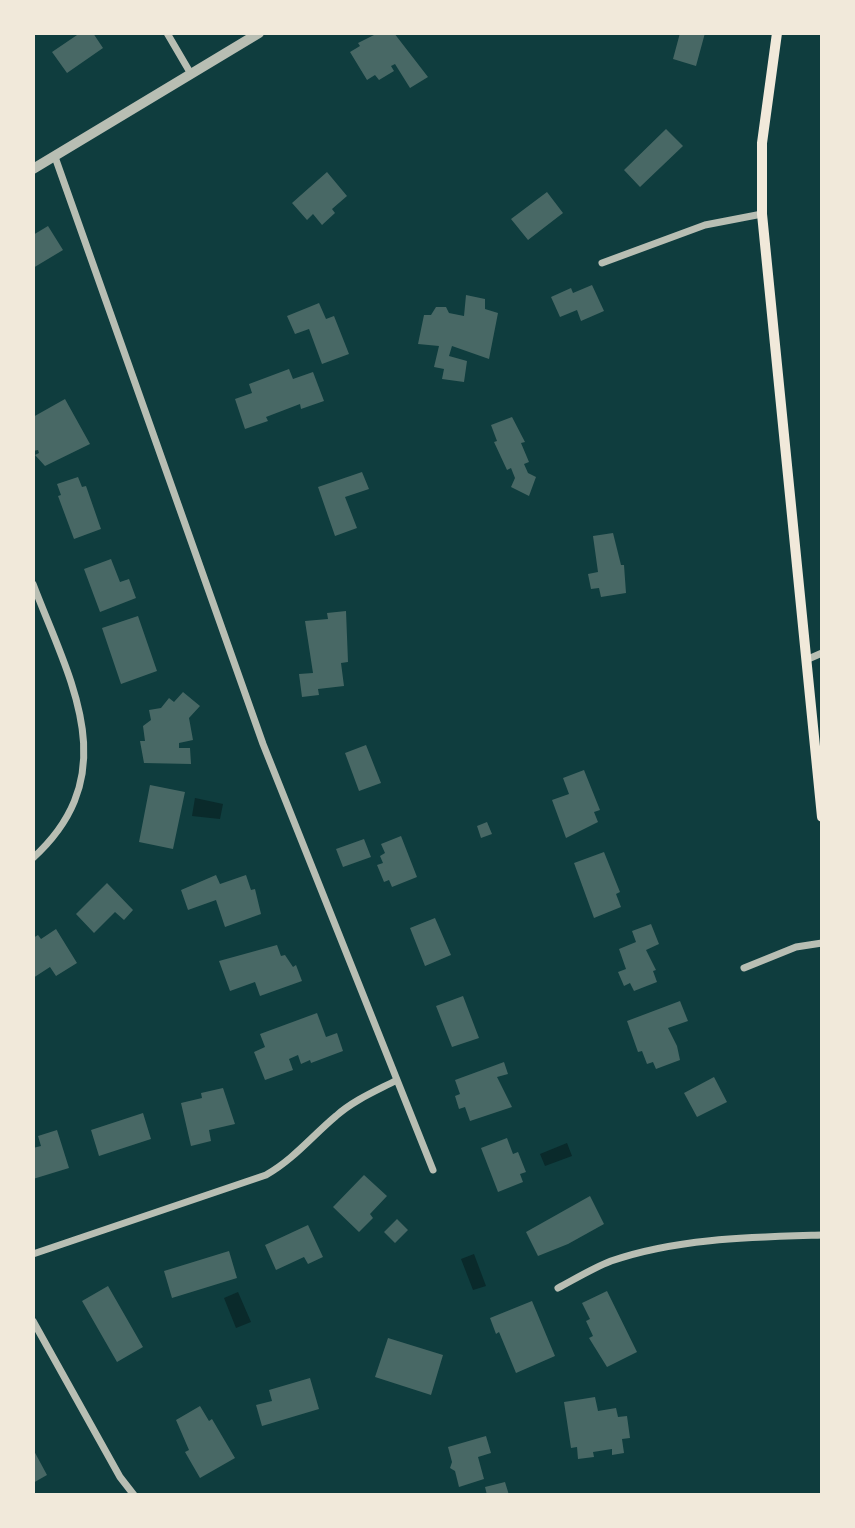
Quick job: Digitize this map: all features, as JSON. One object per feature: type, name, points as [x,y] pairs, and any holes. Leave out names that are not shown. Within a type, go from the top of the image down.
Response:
[{"type":"main road","points":[[778,33],[762,143],[762,214],[822,817]]},
{"type":"street","points":[[167,33],[191,74]]},
{"type":"street","points":[[33,169],[260,33]]},
{"type":"street","points":[[55,157],[263,744],[433,1170]]},
{"type":"street","points":[[602,263],[705,225],[762,214]]},
{"type":"street","points":[[33,583],[83,720],[86,745],[85,772],[74,806],[52,841],[33,858]]},
{"type":"street","points":[[806,660],[822,653]]},
{"type":"street","points":[[744,968],[796,947],[822,943]]},
{"type":"street","points":[[33,1254],[266,1175],[285,1164],[337,1115],[363,1097],[397,1080]]},
{"type":"street","points":[[558,1289],[610,1262],[645,1251],[752,1237],[822,1235]]},
{"type":"street","points":[[33,1321],[120,1477],[134,1495]]},
{"type":"water","points":[[195,798],[223,804],[220,819],[192,816]]},
{"type":"water","points":[[567,1143],[572,1156],[545,1166],[540,1154]]},
{"type":"water","points":[[474,1254],[486,1286],[473,1290],[461,1259]]},
{"type":"water","points":[[238,1292],[251,1322],[236,1328],[224,1298]]},
{"type":"building","points":[[80,33],[93,33],[103,48],[67,73],[52,52]]},
{"type":"building","points":[[378,33],[394,33],[428,77],[410,88],[395,64],[391,66],[394,71],[379,80],[375,75],[367,80],[350,52],[360,46],[358,43]]},
{"type":"building","points":[[680,33],[705,33],[696,66],[673,59]]},
{"type":"building","points":[[666,129],[683,146],[640,187],[624,170]]},
{"type":"building","points":[[327,172],[347,196],[332,209],[335,213],[322,225],[313,214],[307,220],[292,203]]},
{"type":"building","points":[[547,192],[563,213],[528,240],[511,219]]},
{"type":"building","points":[[48,226],[63,250],[33,268],[33,235]]},
{"type":"building","points":[[592,285],[604,311],[581,321],[577,310],[560,317],[551,297],[571,288],[573,293]]},
{"type":"building","points":[[466,295],[485,299],[485,309],[498,313],[489,359],[452,346],[449,356],[467,361],[464,382],[442,379],[444,369],[434,367],[439,346],[418,344],[424,315],[431,315],[436,307],[446,307],[449,313],[464,316]]},
{"type":"building","points":[[319,303],[326,319],[334,316],[349,354],[322,364],[309,329],[295,334],[287,316]]},
{"type":"building","points":[[289,369],[293,379],[313,372],[324,401],[301,409],[300,404],[266,417],[268,421],[245,429],[235,399],[252,393],[249,384]]},
{"type":"building","points":[[65,399],[90,444],[45,466],[35,455],[39,453],[38,450],[33,451],[33,417]]},
{"type":"building","points":[[512,417],[525,442],[521,443],[529,462],[524,464],[528,473],[536,477],[529,496],[511,487],[515,478],[511,468],[507,470],[494,442],[497,441],[491,425]]},
{"type":"building","points":[[362,472],[369,489],[345,497],[357,528],[335,536],[318,487]]},
{"type":"building","points":[[78,477],[82,487],[86,486],[101,529],[74,539],[58,496],[61,495],[57,484]]},
{"type":"building","points":[[613,533],[621,565],[624,565],[626,593],[601,597],[599,588],[591,589],[588,574],[598,572],[593,536]]},
{"type":"building","points":[[111,559],[120,582],[129,579],[136,598],[100,612],[84,569]]},
{"type":"building","points":[[346,611],[348,662],[341,663],[344,686],[318,689],[319,695],[302,697],[299,674],[313,673],[305,621],[328,619],[327,613]]},
{"type":"building","points":[[138,616],[157,671],[121,684],[102,628]]},
{"type":"building","points":[[183,692],[200,706],[189,718],[193,740],[179,743],[179,748],[190,748],[191,764],[144,763],[140,741],[145,741],[143,726],[151,720],[149,710],[161,708],[169,698],[174,702]]},
{"type":"building","points":[[366,745],[381,783],[359,791],[345,753]]},
{"type":"building","points":[[584,770],[600,810],[594,812],[598,822],[566,838],[552,800],[569,794],[563,778]]},
{"type":"building","points":[[150,785],[185,792],[173,849],[139,842]]},
{"type":"building","points":[[487,822],[492,834],[481,838],[477,826]]},
{"type":"building","points":[[401,836],[417,877],[392,887],[389,880],[384,882],[377,865],[383,863],[380,856],[385,853],[381,844]]},
{"type":"building","points":[[364,839],[371,857],[343,867],[336,849]]},
{"type":"building","points":[[604,852],[620,892],[616,894],[621,907],[594,918],[574,863]]},
{"type":"building","points":[[216,875],[220,884],[246,875],[251,890],[255,889],[261,914],[225,927],[216,900],[188,910],[181,890]]},
{"type":"building","points":[[107,883],[133,910],[124,920],[115,912],[94,933],[76,914]]},
{"type":"building","points":[[435,918],[451,955],[425,966],[410,928]]},
{"type":"building","points":[[651,924],[659,944],[646,950],[656,970],[653,971],[657,982],[634,991],[630,983],[624,986],[618,972],[626,969],[619,949],[636,942],[632,931]]},
{"type":"building","points":[[56,929],[77,963],[56,976],[50,967],[33,978],[33,938],[38,935],[41,939]]},
{"type":"building","points":[[277,945],[281,956],[285,955],[293,967],[296,965],[302,981],[260,996],[255,982],[230,991],[219,961]]},
{"type":"building","points":[[463,996],[479,1038],[452,1047],[436,1006]]},
{"type":"building","points":[[680,1001],[688,1021],[668,1028],[677,1046],[680,1060],[656,1069],[653,1062],[647,1064],[642,1051],[638,1052],[627,1021]]},
{"type":"building","points":[[317,1013],[326,1037],[337,1033],[343,1051],[301,1064],[298,1055],[289,1059],[293,1070],[265,1080],[254,1052],[265,1047],[260,1034]]},
{"type":"building","points":[[504,1062],[508,1074],[497,1077],[512,1107],[470,1121],[465,1107],[459,1109],[455,1096],[460,1094],[455,1080]]},
{"type":"building","points":[[714,1077],[727,1102],[697,1117],[684,1093]]},
{"type":"building","points":[[223,1088],[235,1124],[209,1130],[211,1141],[191,1146],[181,1103],[202,1098],[201,1093]]},
{"type":"building","points":[[143,1113],[151,1139],[99,1156],[91,1130]]},
{"type":"building","points":[[57,1130],[69,1168],[33,1179],[33,1148],[41,1146],[38,1136]]},
{"type":"building","points":[[507,1138],[513,1154],[518,1152],[526,1172],[520,1174],[523,1182],[498,1192],[481,1148]]},
{"type":"building","points":[[364,1175],[387,1196],[370,1214],[373,1218],[359,1232],[333,1207]]},
{"type":"building","points":[[590,1196],[604,1224],[568,1244],[538,1256],[526,1232]]},
{"type":"building","points":[[397,1219],[408,1230],[395,1243],[384,1232]]},
{"type":"building","points":[[308,1225],[323,1257],[308,1264],[304,1257],[276,1270],[265,1245]]},
{"type":"building","points":[[229,1251],[237,1278],[172,1298],[164,1271]]},
{"type":"building","points":[[108,1286],[143,1347],[117,1362],[82,1301]]},
{"type":"building","points":[[607,1291],[637,1352],[607,1367],[589,1338],[593,1336],[586,1321],[590,1319],[582,1303]]},
{"type":"building","points":[[532,1301],[555,1356],[516,1373],[499,1332],[496,1334],[490,1318]]},
{"type":"building","points":[[388,1338],[443,1355],[431,1395],[375,1377]]},
{"type":"building","points":[[310,1378],[319,1409],[262,1426],[256,1405],[272,1401],[269,1390]]},
{"type":"building","points":[[595,1397],[598,1411],[616,1408],[618,1417],[627,1416],[630,1438],[622,1439],[624,1453],[612,1455],[612,1449],[593,1452],[594,1457],[578,1459],[577,1447],[571,1448],[564,1402]]},
{"type":"building","points":[[200,1406],[209,1421],[212,1419],[235,1458],[200,1478],[185,1452],[189,1450],[176,1420]]},
{"type":"building","points":[[486,1436],[491,1453],[478,1457],[484,1479],[459,1487],[455,1471],[450,1468],[452,1462],[448,1447]]},
{"type":"building","points":[[33,1449],[47,1475],[33,1483]]},
{"type":"building","points":[[505,1482],[509,1495],[487,1495],[485,1487]]}]
